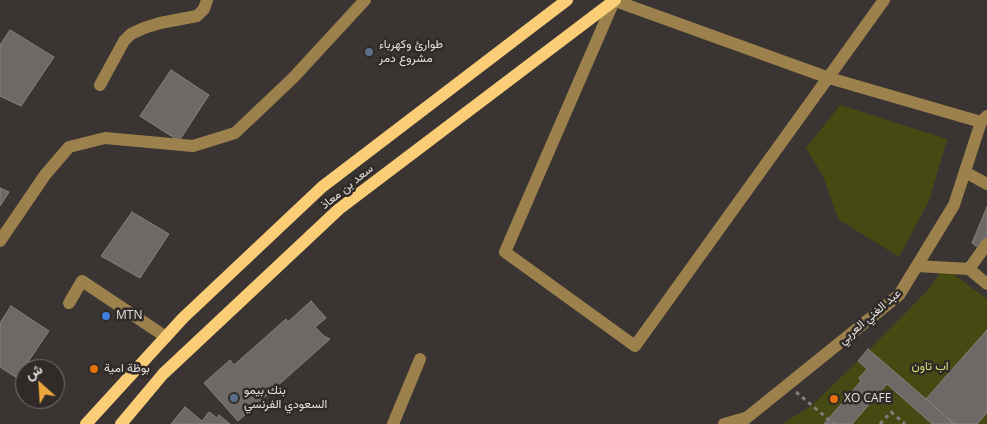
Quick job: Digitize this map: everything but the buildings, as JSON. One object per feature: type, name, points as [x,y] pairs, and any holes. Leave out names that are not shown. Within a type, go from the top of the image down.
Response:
[{"type":"main road","name":"سعد بن معاذ","points":[[86,424],[184,318],[322,187],[567,0]]},
{"type":"main road","name":"سعد بن معاذ","points":[[121,424],[163,374],[339,209],[614,0]]},
{"type":"street","points":[[100,85],[124,41],[131,34],[160,23],[197,16],[204,9],[207,0]]},
{"type":"street","points":[[0,241],[45,175],[69,146],[105,138],[193,146],[235,133],[293,78],[365,0]]},
{"type":"street","points":[[884,0],[829,78],[635,346],[505,252],[614,0],[829,78],[984,119]]},
{"type":"street","name":"عبد الغني العربي","points":[[744,421],[899,295],[954,205],[984,119]]},
{"type":"street","points":[[965,172],[987,184]]},
{"type":"street","points":[[969,269],[987,244]]},
{"type":"street","points":[[916,266],[969,269],[987,284]]},
{"type":"street","points":[[69,302],[82,281],[166,337]]},
{"type":"street","points":[[393,424],[420,359]]},
{"type":"street","points":[[724,424],[744,421]]},
{"type":"path","points":[[788,385],[834,424]]},
{"type":"path","points":[[880,424],[891,412],[905,424]]},
{"type":"green space","points":[[840,105],[947,139],[929,201],[899,257],[838,219],[823,176],[806,148]]},
{"type":"green space","name":"اب تاون","points":[[944,267],[987,299],[987,424],[782,424],[811,406],[858,361],[928,290]]},
{"type":"place","name":"طوارئ وكهرباء مشروع دمر","points":[[369,52]]},
{"type":"place","name":"MTN","points":[[106,316]]},
{"type":"place","name":"بوظة امية","points":[[94,369]]},
{"type":"place","name":"بنك بيمو السعودي الفرنسي","points":[[234,398]]},
{"type":"place","name":"XO CAFE","points":[[834,399]]}]
